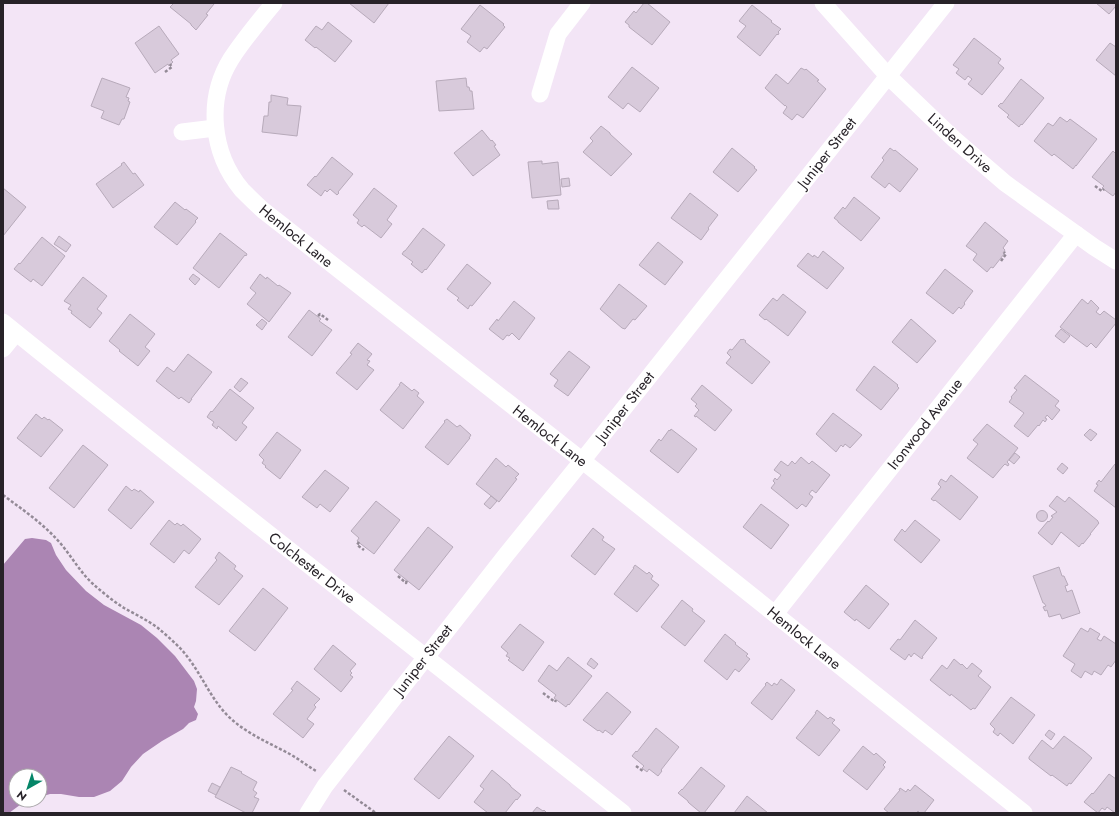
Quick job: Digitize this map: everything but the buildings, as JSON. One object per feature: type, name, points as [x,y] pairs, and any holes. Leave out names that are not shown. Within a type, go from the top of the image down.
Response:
[{"type":"street","name":"Hemlock Lane","points":[[274,3],[255,26],[231,60],[218,88],[215,108],[215,128],[220,151],[227,167],[242,190],[255,203],[355,283],[582,461],[1024,813]]},
{"type":"street","points":[[540,94],[558,34],[582,3]]},
{"type":"street","name":"Linden Drive","points":[[823,3],[888,76],[954,139],[1005,183],[1116,261]]},
{"type":"street","name":"Juniper Street","points":[[308,813],[324,786],[501,561],[946,3]]},
{"type":"street","points":[[182,132],[215,128]]},
{"type":"street","name":"Ironwood Avenue","points":[[775,614],[1076,234]]},
{"type":"street","name":"Colchester Drive","points":[[3,322],[313,570],[426,657],[623,813]]},
{"type":"street","points":[[3,349],[16,333]]},
{"type":"path","points":[[165,72],[172,67],[170,64]]},
{"type":"path","points":[[1095,186],[1102,191],[1104,189]]},
{"type":"path","points":[[1001,261],[1006,254],[1004,252]]},
{"type":"path","points":[[318,316],[320,314],[328,320]]},
{"type":"path","points":[[3,495],[49,531],[92,583],[110,598],[157,628],[169,638],[192,664],[227,715],[256,737],[286,752],[319,773]]},
{"type":"path","points":[[359,542],[357,545],[364,550]]},
{"type":"path","points":[[398,576],[406,583],[408,580]]},
{"type":"path","points":[[543,693],[555,702],[556,700]]},
{"type":"path","points":[[636,766],[643,771],[644,770]]},
{"type":"path","points":[[340,787],[376,813]]},
{"type":"shaded area","points":[[32,538],[46,540],[51,543],[56,555],[66,570],[86,591],[104,605],[141,625],[175,656],[194,681],[197,689],[194,707],[198,714],[196,720],[189,723],[183,729],[143,754],[131,767],[122,781],[110,791],[94,797],[79,797],[61,794],[48,795],[48,768],[8,768],[8,808],[16,808],[9,813],[3,813],[3,565],[25,539]]}]
